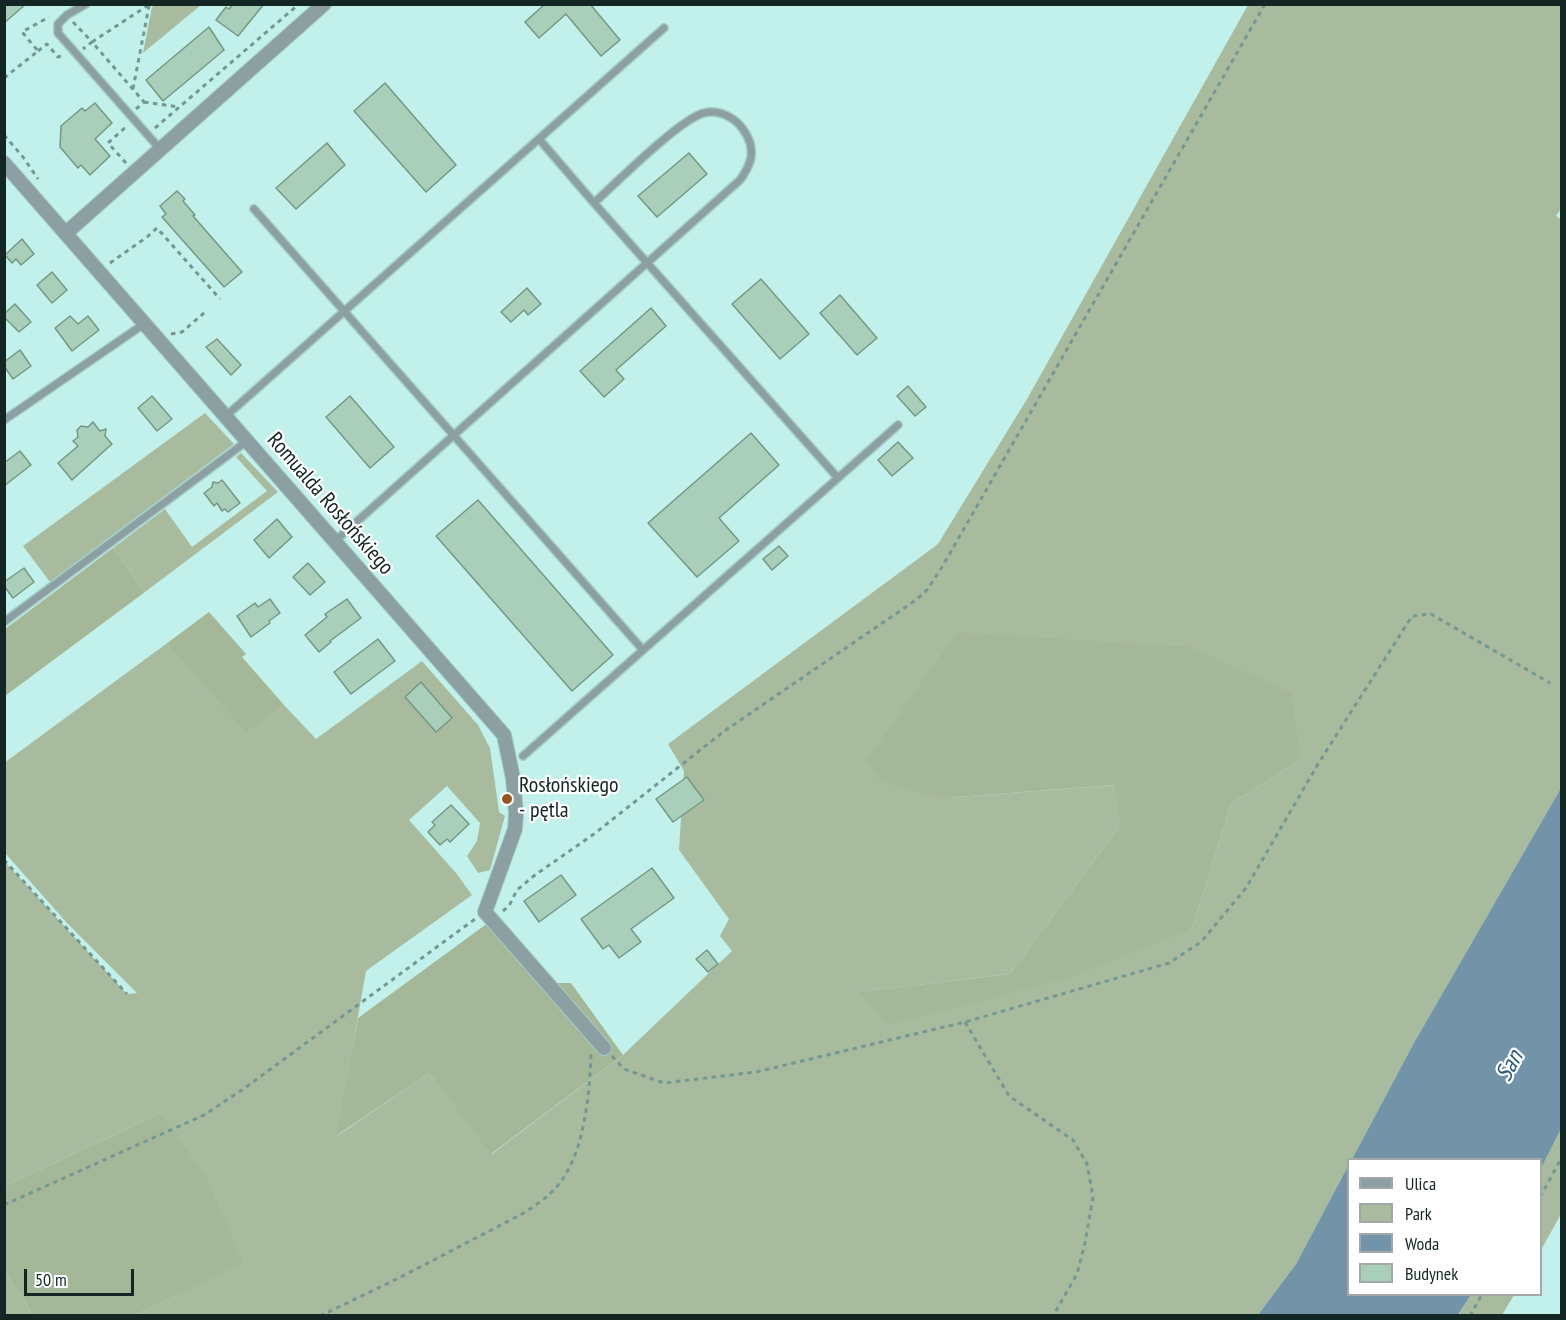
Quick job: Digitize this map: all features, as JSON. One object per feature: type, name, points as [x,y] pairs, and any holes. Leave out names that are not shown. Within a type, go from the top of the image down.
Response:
[{"type":"street","points":[[66,233],[324,4]]},
{"type":"street","name":"Romualda Rosłońskiego","points":[[4,163],[504,735],[513,778],[516,813],[514,829],[489,916]]},
{"type":"street","points":[[489,916],[598,1047]]},
{"type":"lane","points":[[86,4],[67,15],[58,24],[58,33],[160,149]]},
{"type":"lane","points":[[226,416],[664,28]]},
{"type":"lane","points":[[335,541],[740,180],[748,169],[752,150],[749,140],[737,121],[727,115],[715,112],[692,117],[594,203]]},
{"type":"lane","points":[[539,139],[838,478]]},
{"type":"lane","points":[[254,209],[643,650]]},
{"type":"lane","points":[[4,420],[144,324]]},
{"type":"lane","points":[[523,756],[898,425]]},
{"type":"lane","points":[[4,622],[247,441]]},
{"type":"path","points":[[147,135],[299,4]]},
{"type":"path","points":[[4,1205],[204,1115],[242,1090],[489,916],[509,906],[518,890],[526,883],[594,834],[723,732],[870,633],[927,590],[1265,4]]},
{"type":"path","points":[[92,42],[149,5]]},
{"type":"path","points":[[133,89],[149,5]]},
{"type":"path","points":[[38,51],[22,32],[62,10],[144,102],[179,107]]},
{"type":"path","points":[[4,78],[47,44],[58,57],[64,55],[67,57]]},
{"type":"path","points":[[129,115],[144,102]]},
{"type":"path","points":[[127,126],[108,143],[129,166]]},
{"type":"path","points":[[4,135],[23,157],[42,185]]},
{"type":"path","points":[[114,271],[109,264],[157,228],[220,299]]},
{"type":"path","points":[[168,332],[176,334],[182,332],[204,313]]},
{"type":"path","points":[[320,1316],[522,1214],[540,1203],[554,1190],[564,1177],[577,1150],[588,1083],[598,1047],[624,1070],[664,1083],[756,1072],[965,1022],[1169,963],[1201,942],[1246,888],[1318,764],[1412,616],[1431,614],[1550,683]]},
{"type":"path","points":[[4,860],[127,994]]},
{"type":"path","points":[[965,1022],[1010,1096],[1073,1140],[1087,1164],[1093,1197],[1085,1243],[1077,1274],[1053,1316]]},
{"type":"path","points":[[1542,1193],[1562,1157]]},
{"type":"path","points":[[1470,1316],[1481,1296]]},
{"type":"green space","points":[[156,5],[201,5],[143,53],[152,7]]},
{"type":"green space","points":[[1248,5],[1561,5],[1562,207],[1556,216],[1562,220],[1561,788],[1415,1041],[1353,1158],[1347,1158],[1347,1168],[1296,1264],[1258,1315],[135,1315],[243,1264],[161,1113],[5,1186],[5,862],[127,994],[137,993],[67,923],[5,853],[4,763],[166,644],[246,731],[284,705],[316,739],[422,661],[478,725],[490,748],[499,812],[505,816],[490,870],[478,873],[467,856],[477,841],[480,823],[447,786],[409,820],[456,873],[472,895],[366,971],[337,1136],[429,1073],[492,1154],[623,1055],[732,951],[720,936],[729,919],[679,850],[684,771],[668,744],[938,544],[1027,399]],"holes":[[[1301,759],[1231,804],[1192,929],[886,1025],[860,992],[1010,974],[1119,827],[1116,785],[943,798]]]},
{"type":"green space","points":[[205,413],[234,444],[50,582],[23,546]]},
{"type":"green space","points":[[241,453],[278,492],[145,592],[113,548],[165,509],[192,547],[267,491],[236,457]]},
{"type":"green space","points":[[113,548],[145,592],[5,696],[5,629]]},
{"type":"green space","points":[[209,612],[246,654],[242,657],[284,705],[246,732],[166,644]]},
{"type":"green space","points":[[957,632],[1191,647],[1291,693],[1301,759],[1231,804],[1192,929],[1067,979],[886,1025],[859,992],[1010,974],[1119,827],[1115,785],[943,798],[881,782],[867,760]]},
{"type":"green space","points":[[492,920],[557,983],[571,983],[623,1055],[491,1154],[429,1073],[336,1136],[358,1018]]},
{"type":"green space","points":[[161,1113],[207,1179],[244,1264],[135,1315],[33,1315],[5,1272],[5,1186]]},
{"type":"green space","points":[[1561,1129],[1561,1214],[1542,1248],[1542,1166]]},
{"type":"green space","points":[[5,1272],[33,1315],[5,1315]]},
{"type":"green space","points":[[1470,1296],[1513,1296],[1502,1315],[1458,1316]]},
{"type":"water","name":"San","points":[[1561,788],[1561,1129],[1542,1166],[1542,1158],[1353,1158],[1415,1041]]},
{"type":"water","points":[[1347,1168],[1347,1296],[1470,1296],[1458,1315],[1258,1315],[1296,1264]]},
{"type":"building","points":[[4,4],[26,4],[4,23]]},
{"type":"building","points":[[233,4],[264,4],[238,36],[216,20],[226,7],[229,9]]},
{"type":"building","points":[[545,4],[590,4],[620,40],[601,56],[566,14],[539,38],[525,22]]},
{"type":"building","points":[[209,27],[224,50],[163,101],[146,80]]},
{"type":"building","points":[[385,83],[456,165],[426,192],[354,111]]},
{"type":"building","points":[[95,103],[112,123],[95,139],[110,156],[90,175],[81,165],[78,168],[60,147],[61,126],[82,108],[85,111]]},
{"type":"building","points":[[327,143],[345,165],[296,209],[276,188]]},
{"type":"building","points":[[689,153],[707,174],[657,217],[638,196]]},
{"type":"building","points":[[177,191],[185,199],[183,201],[195,215],[193,216],[242,272],[224,287],[162,217],[166,214],[160,206]]},
{"type":"building","points":[[22,239],[34,254],[21,265],[16,259],[12,263],[5,255]]},
{"type":"building","points":[[52,272],[67,290],[52,303],[37,285]]},
{"type":"building","points":[[761,279],[809,334],[780,359],[732,304]]},
{"type":"building","points":[[527,288],[541,304],[528,315],[524,310],[511,322],[501,312]]},
{"type":"building","points":[[840,295],[877,338],[857,355],[820,313]]},
{"type":"building","points":[[15,304],[31,322],[19,332],[4,317],[4,314]]},
{"type":"building","points":[[651,308],[666,326],[616,370],[624,379],[604,397],[580,371]]},
{"type":"building","points":[[70,316],[78,324],[88,316],[99,330],[72,351],[55,328]]},
{"type":"building","points":[[217,339],[241,365],[231,375],[206,347]]},
{"type":"building","points":[[20,350],[31,366],[13,379],[4,366],[4,362]]},
{"type":"building","points":[[908,386],[926,407],[915,416],[897,396]]},
{"type":"building","points":[[152,396],[172,419],[157,431],[138,408]]},
{"type":"building","points":[[350,396],[394,447],[370,468],[326,417]]},
{"type":"building","points":[[93,422],[100,431],[106,429],[105,436],[112,444],[72,480],[58,463],[78,446],[73,441],[78,437],[77,430],[81,426],[88,427]]},
{"type":"building","points":[[751,433],[779,465],[719,518],[739,541],[697,577],[648,523]]},
{"type":"building","points":[[898,442],[913,458],[892,476],[878,460]]},
{"type":"building","points":[[20,451],[31,465],[4,486],[4,463]]},
{"type":"building","points":[[222,480],[240,503],[228,512],[225,509],[222,511],[217,503],[214,506],[204,493],[212,487],[213,482],[218,483]]},
{"type":"building","points":[[478,500],[613,655],[572,691],[436,536]]},
{"type":"building","points":[[277,519],[292,537],[269,558],[254,540]]},
{"type":"building","points":[[779,546],[788,556],[772,570],[763,559]]},
{"type":"building","points":[[308,563],[325,582],[310,595],[293,577]]},
{"type":"building","points":[[24,568],[34,582],[13,598],[4,586],[4,582]]},
{"type":"building","points":[[270,599],[280,613],[251,637],[237,616],[255,603],[258,607]]},
{"type":"building","points":[[347,599],[361,618],[319,652],[305,635],[327,617],[325,614]]},
{"type":"building","points":[[378,639],[395,661],[351,694],[334,672]]},
{"type":"building","points":[[421,682],[452,718],[436,732],[405,697]]},
{"type":"building","points":[[687,777],[704,800],[673,822],[656,799]]},
{"type":"building","points":[[451,805],[469,824],[450,842],[447,839],[440,845],[428,832],[435,825],[432,822]]},
{"type":"building","points":[[652,868],[674,898],[631,929],[641,942],[619,958],[609,945],[603,949],[581,919]]},
{"type":"building","points":[[561,875],[576,895],[539,922],[524,901]]},
{"type":"building","points":[[707,950],[718,964],[708,972],[696,959]]},
{"type":"place","name":"Rosłońskiego - pętla","points":[[507,799]]}]
